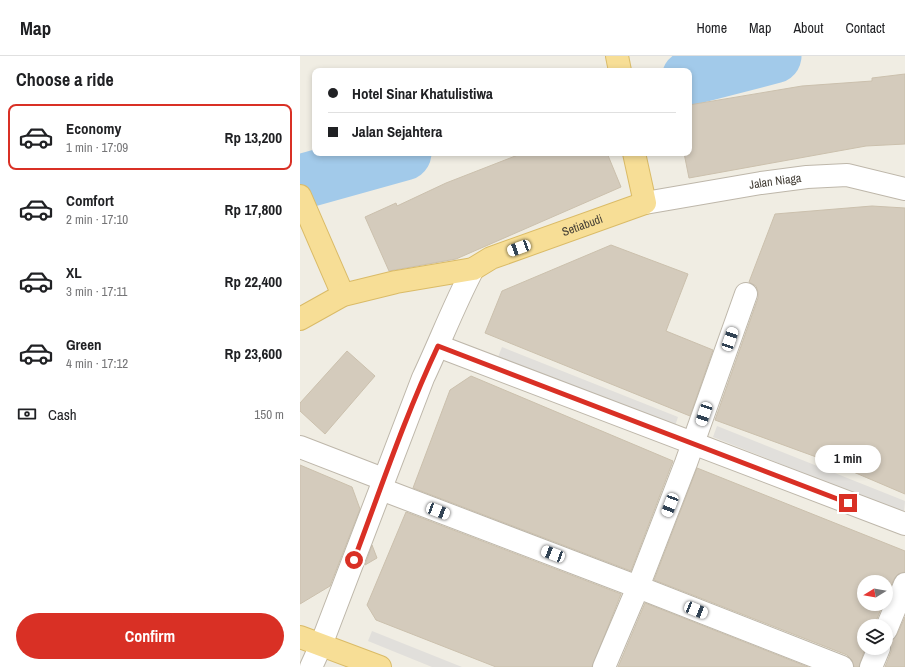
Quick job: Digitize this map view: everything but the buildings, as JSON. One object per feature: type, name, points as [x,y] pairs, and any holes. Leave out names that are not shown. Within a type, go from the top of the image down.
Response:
[{"type":"main road","points":[[617,56],[619,68]]},
{"type":"main road","points":[[635,156],[645,203]]},
{"type":"main road","points":[[300,196],[343,295],[300,319]]},
{"type":"main road","name":"Setiabudi","points":[[343,295],[396,282],[473,269],[491,258],[645,203]]},
{"type":"main road","points":[[300,637],[380,667]]},
{"type":"street","name":"Jalan Niaga","points":[[645,203],[760,183],[820,176],[848,175],[905,189]]},
{"type":"street","points":[[311,667],[321,645],[423,378],[452,311],[473,269]]},
{"type":"street","points":[[604,667],[638,587],[693,444],[746,294]]},
{"type":"street","points":[[438,346],[905,524]]},
{"type":"street","points":[[300,447],[382,484],[842,667]]},
{"type":"street","points":[[891,619],[905,584]]},
{"type":"street","points":[[871,667],[876,655]]},
{"type":"shaded area","points":[[502,347],[678,417],[674,429],[498,357]]},
{"type":"shaded area","points":[[717,426],[905,501],[904,513],[713,437]]},
{"type":"shaded area","points":[[372,631],[462,667],[432,667],[368,641]]},
{"type":"waterway","points":[[692,77],[774,56]]},
{"type":"waterway","points":[[300,182],[393,156]]},
{"type":"route","points":[[354,560],[381,489],[383,479],[423,378],[438,346],[848,503]]}]
